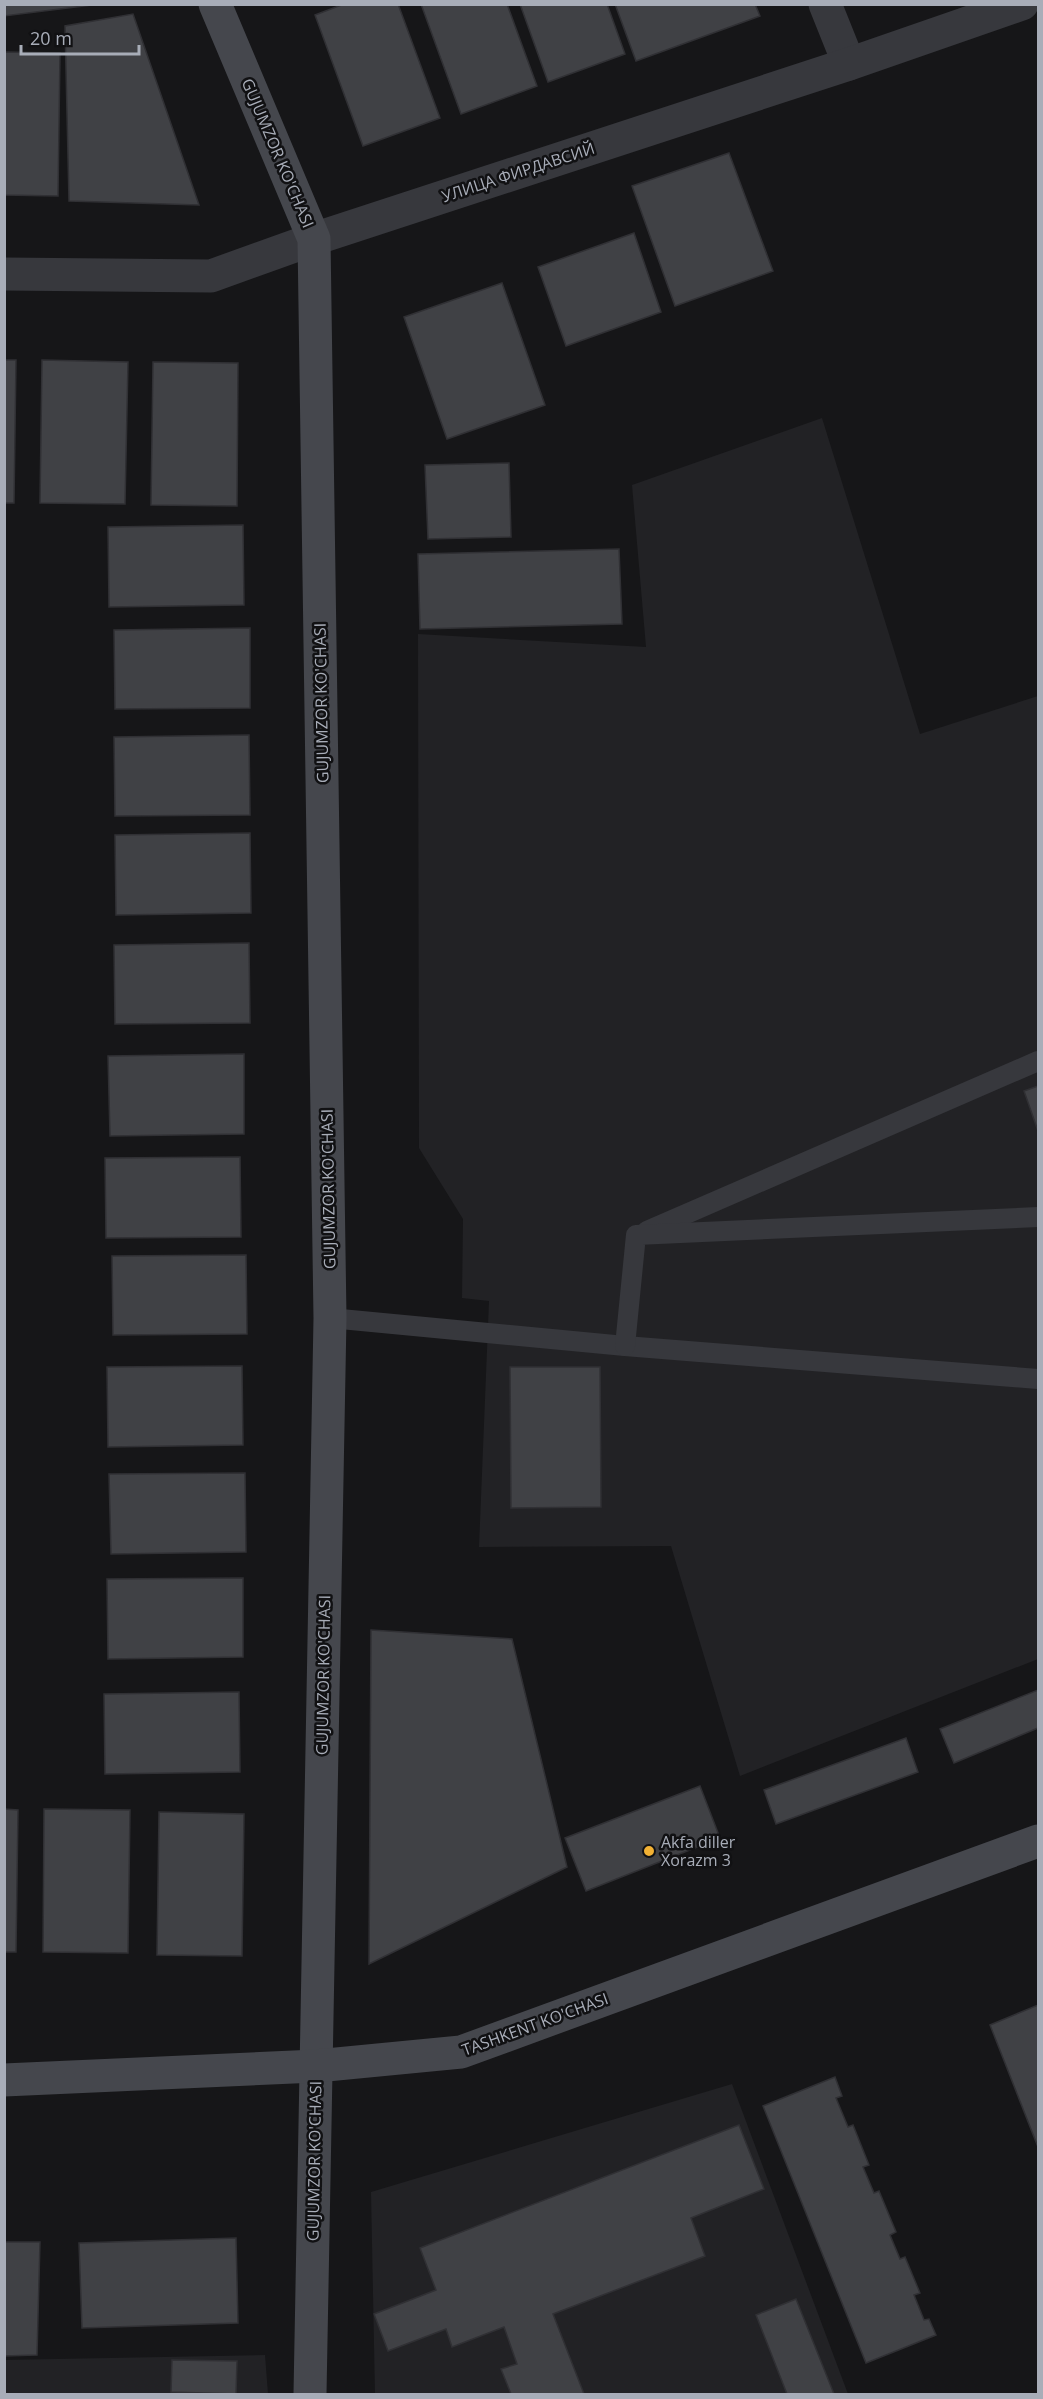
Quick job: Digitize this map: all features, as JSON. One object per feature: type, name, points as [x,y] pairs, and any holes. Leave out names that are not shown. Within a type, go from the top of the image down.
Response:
[{"type":"street","name":"GUJUMZOR KO'CHASI","points":[[215,4],[314,239],[330,1318],[310,2394]]},
{"type":"street","points":[[825,4],[849,64]]},
{"type":"street","name":"УЛИЦА ФИРДАВСИЙ","points":[[4,274],[211,276],[314,239],[849,64],[1022,4]]},
{"type":"street","name":"TASHKENT KO'CHASI","points":[[4,2080],[316,2066],[461,2052],[1038,1841]]},
{"type":"lane","points":[[636,1235],[1038,1061]]},
{"type":"lane","points":[[636,1235],[1038,1217]]},
{"type":"lane","points":[[625,1346],[636,1235]]},
{"type":"lane","points":[[330,1318],[625,1346],[1038,1379]]},
{"type":"shaded area","points":[[822,418],[920,734],[1038,696],[1038,1659],[740,1776],[671,1546],[479,1547],[489,1301],[462,1298],[463,1219],[419,1148],[418,634],[646,647],[632,485]]},
{"type":"shaded area","points":[[732,2084],[848,2394],[375,2394],[371,2192]]},
{"type":"shaded area","points":[[265,2355],[268,2394],[5,2394],[4,2360]]},
{"type":"building","points":[[4,4],[100,4],[4,16]]},
{"type":"building","points":[[344,4],[398,4],[440,118],[363,146],[315,15]]},
{"type":"building","points":[[421,4],[507,4],[537,86],[461,114]]},
{"type":"building","points":[[520,4],[607,4],[625,54],[548,82]]},
{"type":"building","points":[[615,4],[755,4],[760,16],[636,61]]},
{"type":"building","points":[[133,14],[199,205],[69,201],[65,26]]},
{"type":"building","points":[[4,52],[60,53],[58,196],[4,195]]},
{"type":"building","points":[[729,153],[773,271],[675,306],[632,186]]},
{"type":"building","points":[[634,233],[661,312],[566,346],[538,267]]},
{"type":"building","points":[[502,283],[545,405],[447,439],[404,317]]},
{"type":"building","points":[[4,360],[16,360],[14,503],[4,503]]},
{"type":"building","points":[[42,360],[128,362],[125,504],[40,503]]},
{"type":"building","points":[[153,362],[238,363],[237,506],[151,505]]},
{"type":"building","points":[[509,463],[511,537],[428,539],[425,465]]},
{"type":"building","points":[[243,525],[244,605],[109,607],[108,527]]},
{"type":"building","points":[[619,549],[622,624],[420,629],[418,554]]},
{"type":"building","points":[[250,628],[250,708],[115,709],[114,630]]},
{"type":"building","points":[[249,735],[250,815],[115,816],[114,737]]},
{"type":"building","points":[[250,833],[251,913],[116,915],[115,835]]},
{"type":"building","points":[[249,943],[250,1023],[115,1024],[114,945]]},
{"type":"building","points":[[244,1054],[244,1134],[110,1136],[108,1056]]},
{"type":"building","points":[[1038,1086],[1038,1131],[1024,1091]]},
{"type":"building","points":[[240,1157],[241,1237],[106,1238],[105,1158]]},
{"type":"building","points":[[246,1255],[247,1334],[113,1335],[112,1256]]},
{"type":"building","points":[[242,1366],[243,1445],[108,1447],[107,1367]]},
{"type":"building","points":[[510,1367],[600,1367],[601,1507],[511,1508]]},
{"type":"building","points":[[245,1473],[246,1552],[111,1554],[109,1474]]},
{"type":"building","points":[[243,1578],[243,1657],[108,1659],[107,1579]]},
{"type":"building","points":[[371,1630],[512,1639],[567,1867],[369,1964]]},
{"type":"building","points":[[1038,1690],[1038,1728],[954,1763],[940,1729]]},
{"type":"building","points":[[239,1692],[240,1772],[105,1774],[104,1694]]},
{"type":"building","points":[[906,1738],[918,1772],[776,1824],[764,1790]]},
{"type":"building","points":[[700,1786],[720,1838],[586,1891],[565,1838]]},
{"type":"building","points":[[4,1809],[18,1810],[16,1952],[4,1952]]},
{"type":"building","points":[[44,1809],[130,1810],[128,1953],[43,1952]]},
{"type":"building","points":[[159,1812],[244,1814],[242,1956],[157,1955]]},
{"type":"building","points":[[1038,2005],[1038,2147],[990,2025]]},
{"type":"building","points":[[835,2077],[842,2096],[836,2098],[848,2127],[853,2125],[869,2165],[863,2167],[874,2193],[879,2191],[896,2232],[890,2235],[900,2259],[905,2257],[920,2293],[914,2295],[924,2320],[929,2319],[936,2335],[866,2363],[763,2106]]},
{"type":"building","points":[[739,2125],[764,2189],[691,2218],[705,2256],[553,2314],[584,2394],[511,2394],[501,2369],[517,2364],[504,2327],[452,2347],[446,2329],[388,2351],[374,2314],[436,2290],[420,2248]]},
{"type":"building","points":[[236,2238],[238,2323],[82,2328],[79,2243]]},
{"type":"building","points":[[4,2242],[40,2242],[37,2355],[4,2356]]},
{"type":"building","points":[[796,2299],[834,2394],[787,2394],[756,2315]]},
{"type":"building","points":[[172,2360],[237,2361],[236,2394],[171,2392]]},
{"type":"place","name":"Akfa diller Xorazm 3","points":[[649,1851]]}]
